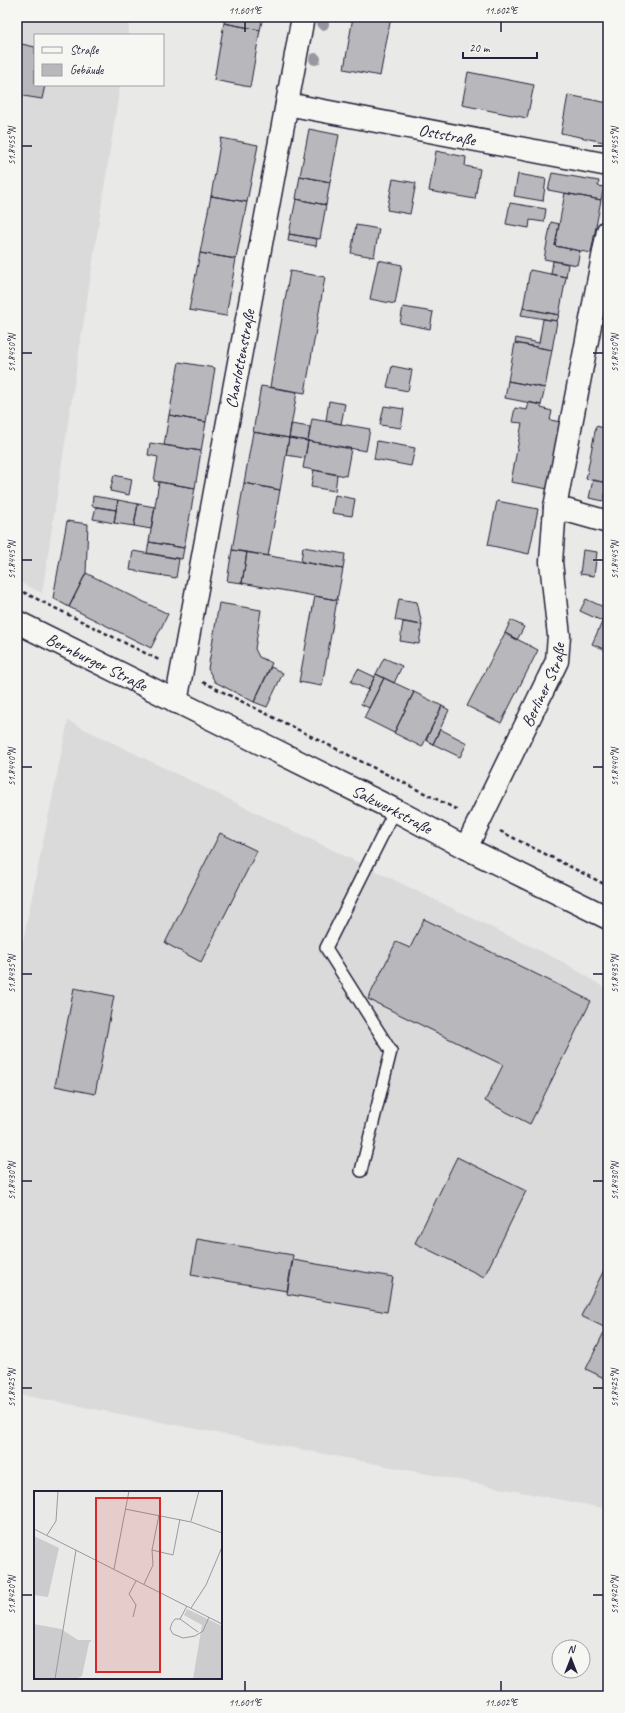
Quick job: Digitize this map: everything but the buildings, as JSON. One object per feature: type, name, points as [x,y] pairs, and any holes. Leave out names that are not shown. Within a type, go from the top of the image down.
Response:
[{"type":"street","name":"Charlottenstraße","points":[[176,702],[303,17]]},
{"type":"street","name":"Oststraße","points":[[287,104],[608,165]]},
{"type":"street","name":"Berliner Straße","points":[[466,848],[557,660],[559,636],[552,562],[555,507],[608,231]]},
{"type":"street","points":[[555,507],[608,522]]},
{"type":"street","name":"Bernburger Straße","points":[[17,622],[176,702]]},
{"type":"street","name":"Salzwerkstraße","points":[[176,702],[395,810],[466,848],[608,918]]},
{"type":"lane","points":[[361,1171],[392,1051],[326,948],[395,810]]},
{"type":"path","points":[[17,589],[608,886]]},
{"type":"shaded area","points":[[17,17],[130,17],[128,34],[34,34],[34,86],[120,86],[42,593],[17,581]]},
{"type":"shaded area","points":[[68,721],[567,964],[608,990],[608,1509],[17,1394],[17,969]]}]
